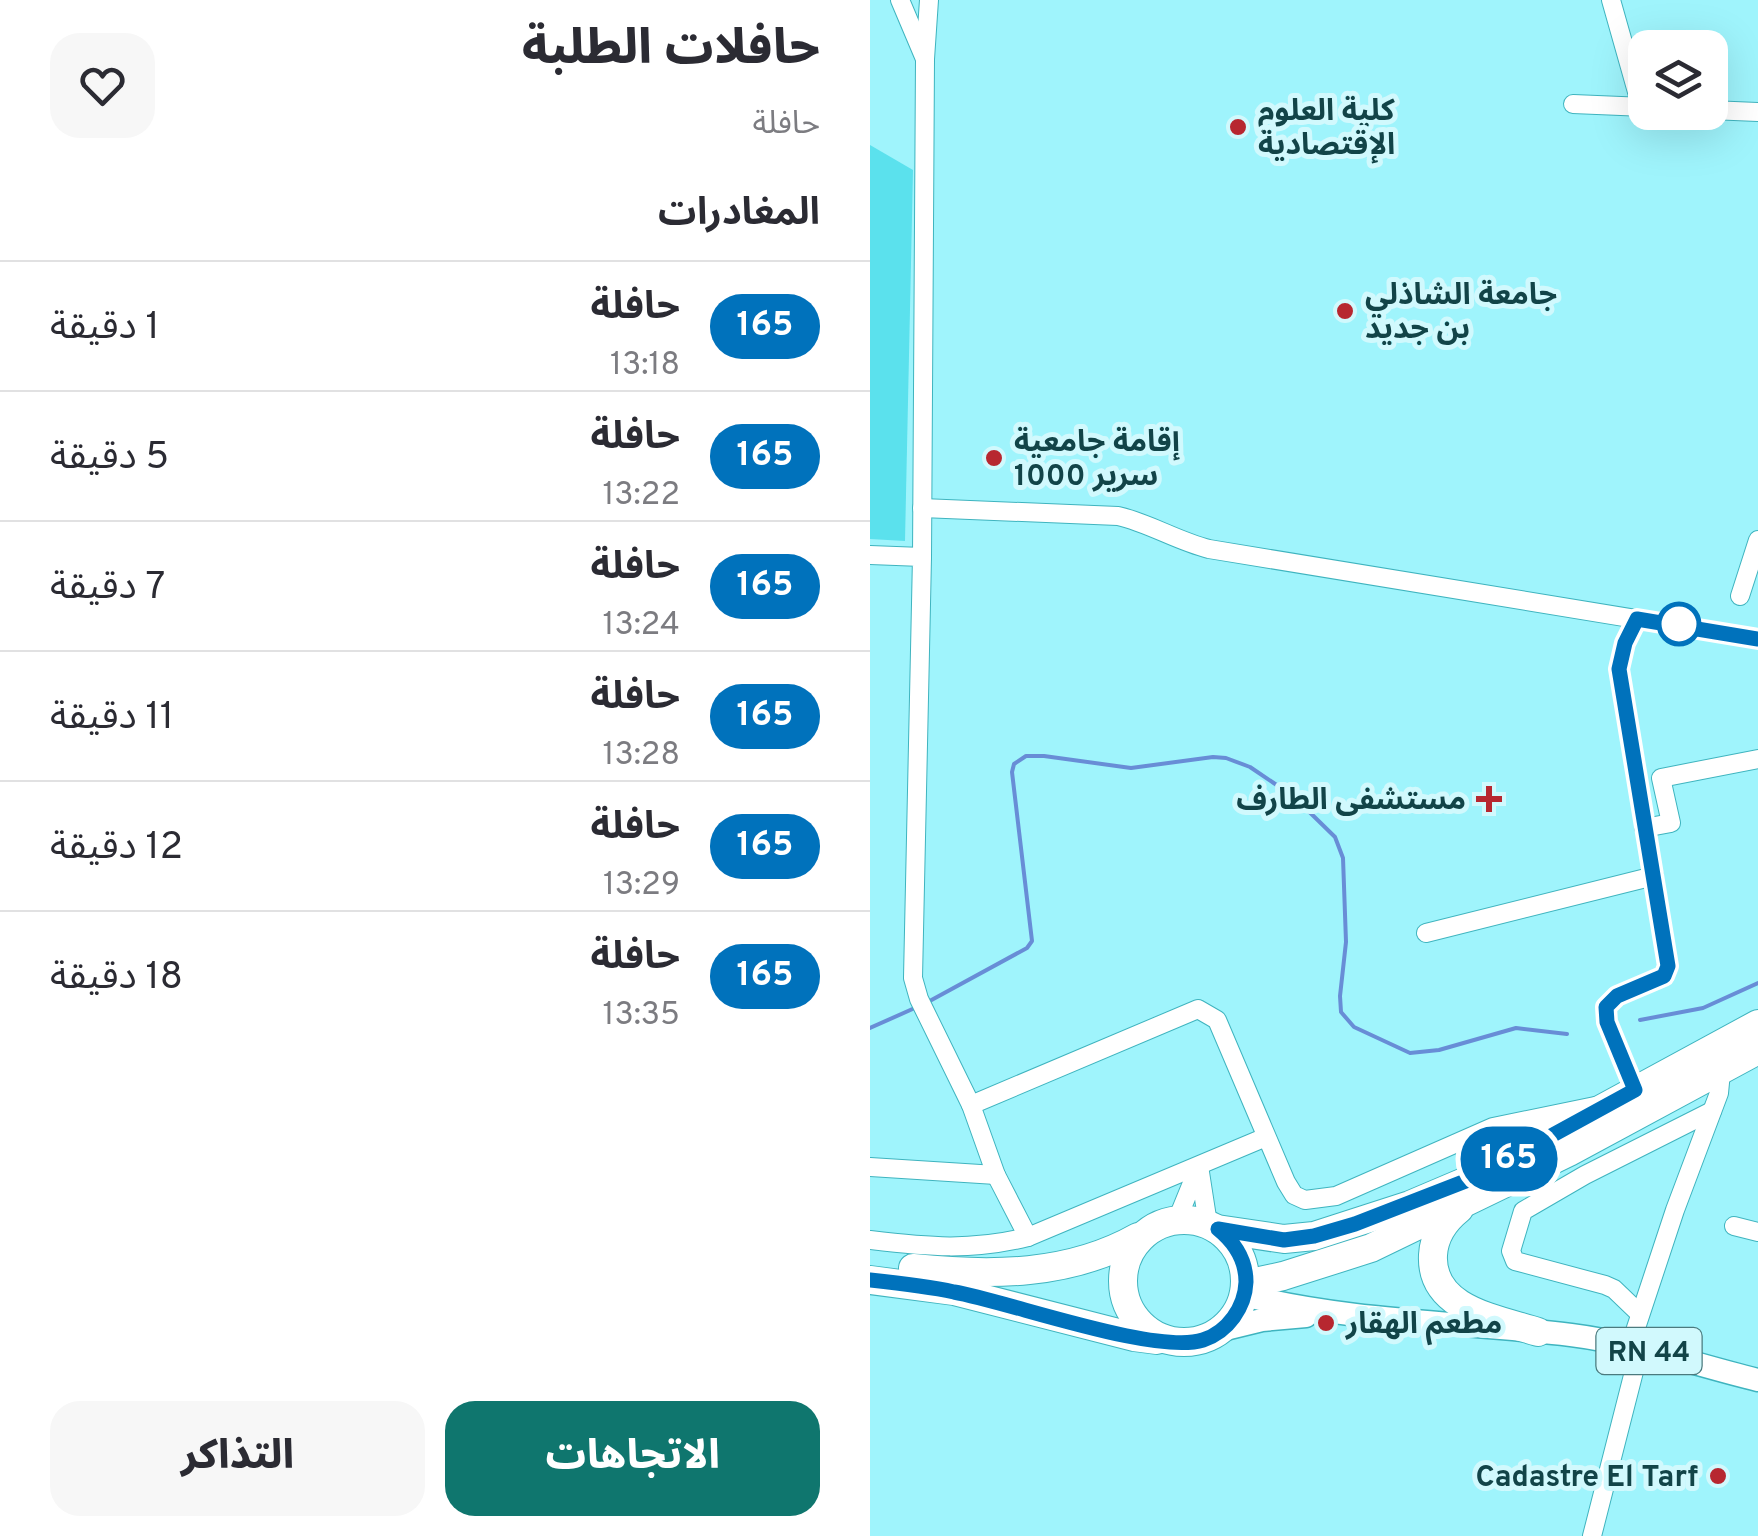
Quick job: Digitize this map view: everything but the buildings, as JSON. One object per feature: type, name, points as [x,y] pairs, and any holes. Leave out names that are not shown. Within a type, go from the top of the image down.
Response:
[{"type":"highway","points":[[1245,1289],[1372,1248],[1493,1191],[1577,1164],[1721,1057],[1758,1024]]},
{"type":"highway","points":[[870,1264],[946,1271],[1060,1267],[1111,1252],[1177,1220],[1284,1240],[1314,1236],[1476,1177],[1635,1090],[1721,1057],[1758,1050]]},
{"type":"highway","points":[[1493,1191],[1456,1211],[1443,1224],[1433,1250],[1434,1274],[1447,1296],[1458,1304],[1538,1332]]},
{"type":"highway","points":[[870,1280],[954,1292],[1134,1337],[1202,1340],[1221,1330],[1236,1314],[1245,1289],[1239,1253],[1213,1227]]},
{"type":"highway","points":[[1148,1231],[1128,1256],[1122,1277],[1125,1298],[1142,1326],[1171,1341]]},
{"type":"main road","name":"RN 44","points":[[1245,1289],[1329,1314]]},
{"type":"main road","name":"RN 44","points":[[1221,1330],[1262,1320],[1329,1314],[1538,1332],[1635,1347],[1758,1380]]},
{"type":"street","points":[[900,0],[924,59]]},
{"type":"street","points":[[928,0],[924,59],[922,557],[911,956],[923,1007],[971,1105],[996,1175],[1028,1237]]},
{"type":"street","points":[[1612,0],[1628,55]]},
{"type":"street","points":[[1573,104],[1628,106]]},
{"type":"street","points":[[1728,111],[1758,112]]},
{"type":"street","points":[[922,508],[1118,516],[1209,549],[1758,639]]},
{"type":"street","points":[[1740,596],[1758,540]]},
{"type":"street","points":[[870,556],[922,557]]},
{"type":"street","points":[[1635,1090],[1607,1022],[1606,1007],[1617,996],[1668,971],[1619,669],[1625,643],[1637,619]]},
{"type":"street","points":[[1644,828],[1671,823],[1661,778],[1758,758]]},
{"type":"street","points":[[1426,933],[1654,876]]},
{"type":"street","points":[[971,1105],[1198,1009],[1217,1020],[1294,1194],[1306,1200],[1336,1196],[1493,1127],[1608,1104]]},
{"type":"street","points":[[1592,1536],[1635,1347],[1639,1313],[1712,1111],[1721,1057]]},
{"type":"street","points":[[1639,1313],[1606,1285],[1516,1262],[1511,1251],[1523,1211],[1577,1164],[1712,1111]]},
{"type":"street","points":[[870,1240],[948,1249],[991,1246],[1028,1237],[1266,1137]]},
{"type":"street","points":[[1200,1166],[1213,1227]]},
{"type":"street","points":[[1177,1220],[1200,1166]]},
{"type":"street","points":[[870,1168],[996,1175]]},
{"type":"street","points":[[1734,1226],[1758,1232]]},
{"type":"shaded area","points":[[870,145],[913,170],[905,541],[870,539]]},
{"type":"waterway","points":[[926,1003],[1027,948],[1032,941],[1014,764],[1026,756],[1044,756],[1131,768],[1213,757],[1250,767],[1293,796],[1335,837],[1343,858],[1346,942],[1341,1012],[1354,1027],[1410,1053],[1439,1050],[1516,1028],[1567,1034]]},
{"type":"waterway","points":[[1640,1020],[1703,1008],[1758,983]]},
{"type":"waterway","points":[[870,1028],[917,1007]]},
{"type":"bus line","name":"165","points":[[870,1280],[954,1292],[1134,1337],[1202,1340],[1229,1323],[1241,1305],[1246,1284],[1239,1253],[1218,1229],[1284,1240],[1355,1224],[1476,1177],[1635,1090],[1607,1022],[1606,1007],[1617,996],[1664,976],[1668,966],[1619,669],[1625,643],[1637,619],[1758,639]]},
{"type":"place","name":"كلية العلوم الإقتصادية","points":[[1238,127]]},
{"type":"place","name":"جامعة الشاذلي بن جديد","points":[[1345,311]]},
{"type":"place","name":"إقامة جامعية 1000 سرير","points":[[994,458]]},
{"type":"place","name":"مستشفى الطارف","points":[[1489,799]]},
{"type":"place","name":"مطعم الهقار","points":[[1326,1323]]},
{"type":"place","name":"Cadastre El Tarf","points":[[1718,1476]]}]
